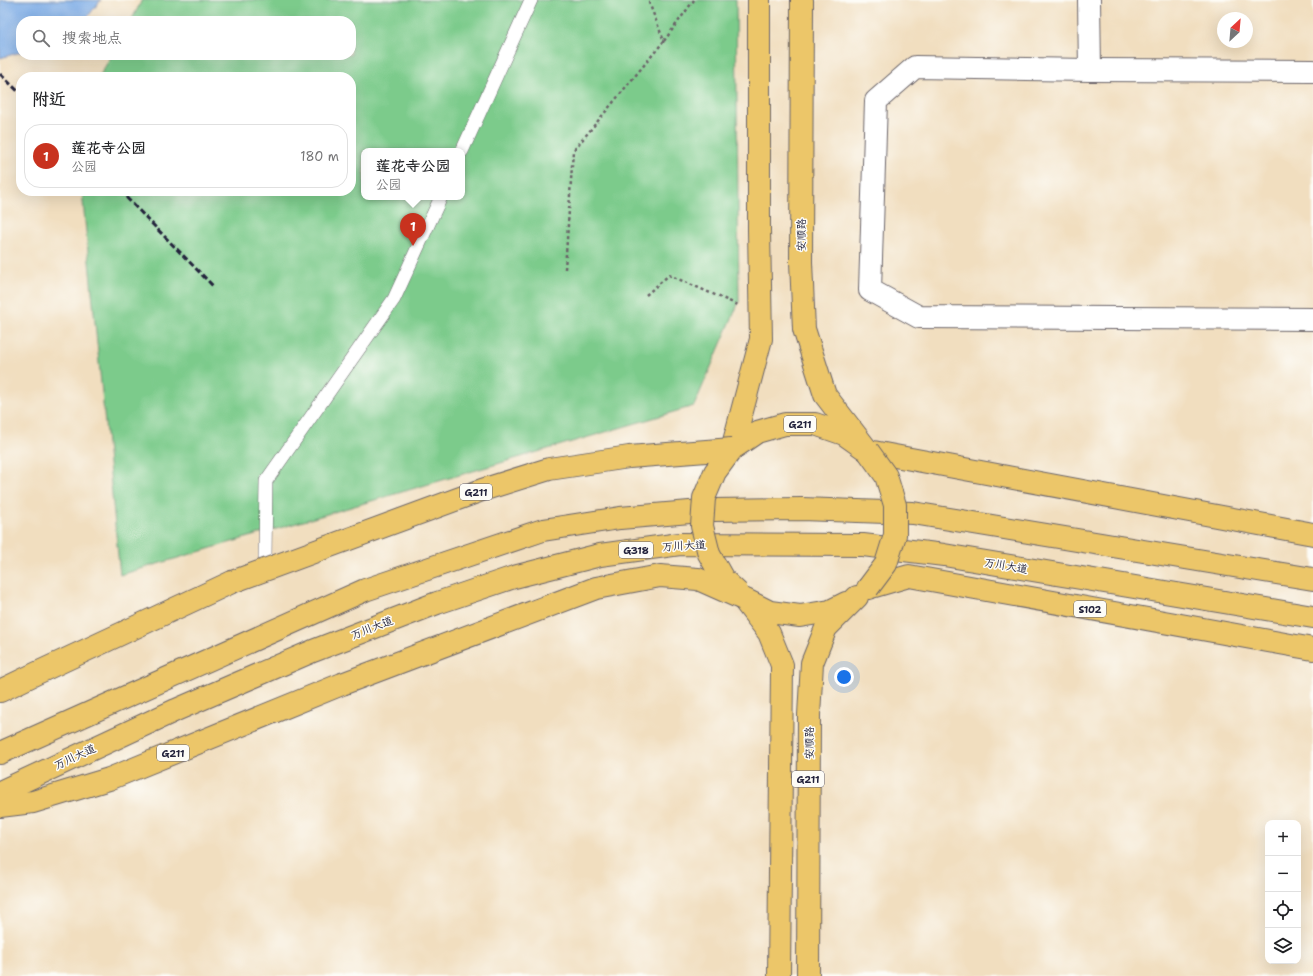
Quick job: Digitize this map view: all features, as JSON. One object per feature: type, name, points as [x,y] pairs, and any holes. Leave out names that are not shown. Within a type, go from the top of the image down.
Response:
[{"type":"main road","points":[[732,449],[761,339],[759,230],[759,0]]},
{"type":"main road","name":"安顺路","points":[[802,0],[801,262],[804,329],[825,395],[868,451]]},
{"type":"main road","name":"G211","points":[[0,806],[33,802],[109,779],[342,684],[596,588],[660,576],[698,579],[743,598],[770,612],[800,616],[830,611],[862,593],[886,564],[895,535],[895,505],[886,476],[868,451],[844,434],[815,424],[785,424],[757,432],[732,449],[715,472],[704,498],[702,526],[709,554],[723,579],[743,598],[769,633],[782,665],[779,976]]},
{"type":"main road","name":"G211","points":[[0,691],[232,582],[482,490],[549,470],[629,457],[732,449]]},
{"type":"main road","points":[[868,451],[1313,534]]},
{"type":"main road","points":[[0,753],[365,590],[543,530],[620,518],[713,510],[802,509],[913,513],[1313,579]]},
{"type":"main road","name":"万川大道","points":[[0,792],[176,710],[314,651],[438,603],[522,575],[600,555],[680,544],[863,545],[944,555],[1313,617]]},
{"type":"main road","name":"S102","points":[[862,593],[909,576],[1313,649]]},
{"type":"main road","name":"安顺路","points":[[808,976],[809,715],[812,663],[826,628],[862,593]]},
{"type":"street","points":[[1089,0],[1090,70]]},
{"type":"street","points":[[1313,71],[915,68],[876,101],[870,290],[920,318],[1313,319]]},
{"type":"lane","points":[[463,148],[531,0]]},
{"type":"lane","points":[[265,558],[266,481],[394,299],[440,200]]},
{"type":"path","points":[[648,0],[664,41]]},
{"type":"path","points":[[565,269],[574,151],[664,41],[694,0]]},
{"type":"path","points":[[646,295],[669,275],[742,306]]},
{"type":"green space","points":[[142,0],[736,0],[739,302],[694,406],[120,575],[82,196],[356,196],[356,72],[102,72],[109,60],[356,60],[356,16],[134,16]]},
{"type":"water","points":[[0,0],[101,0],[88,16],[16,16],[16,53],[0,58]]},
{"type":"railway","points":[[0,74],[16,89]]},
{"type":"railway","points":[[125,196],[213,286]]},
{"type":"place","name":"莲花寺公园","points":[[413,246]]}]
